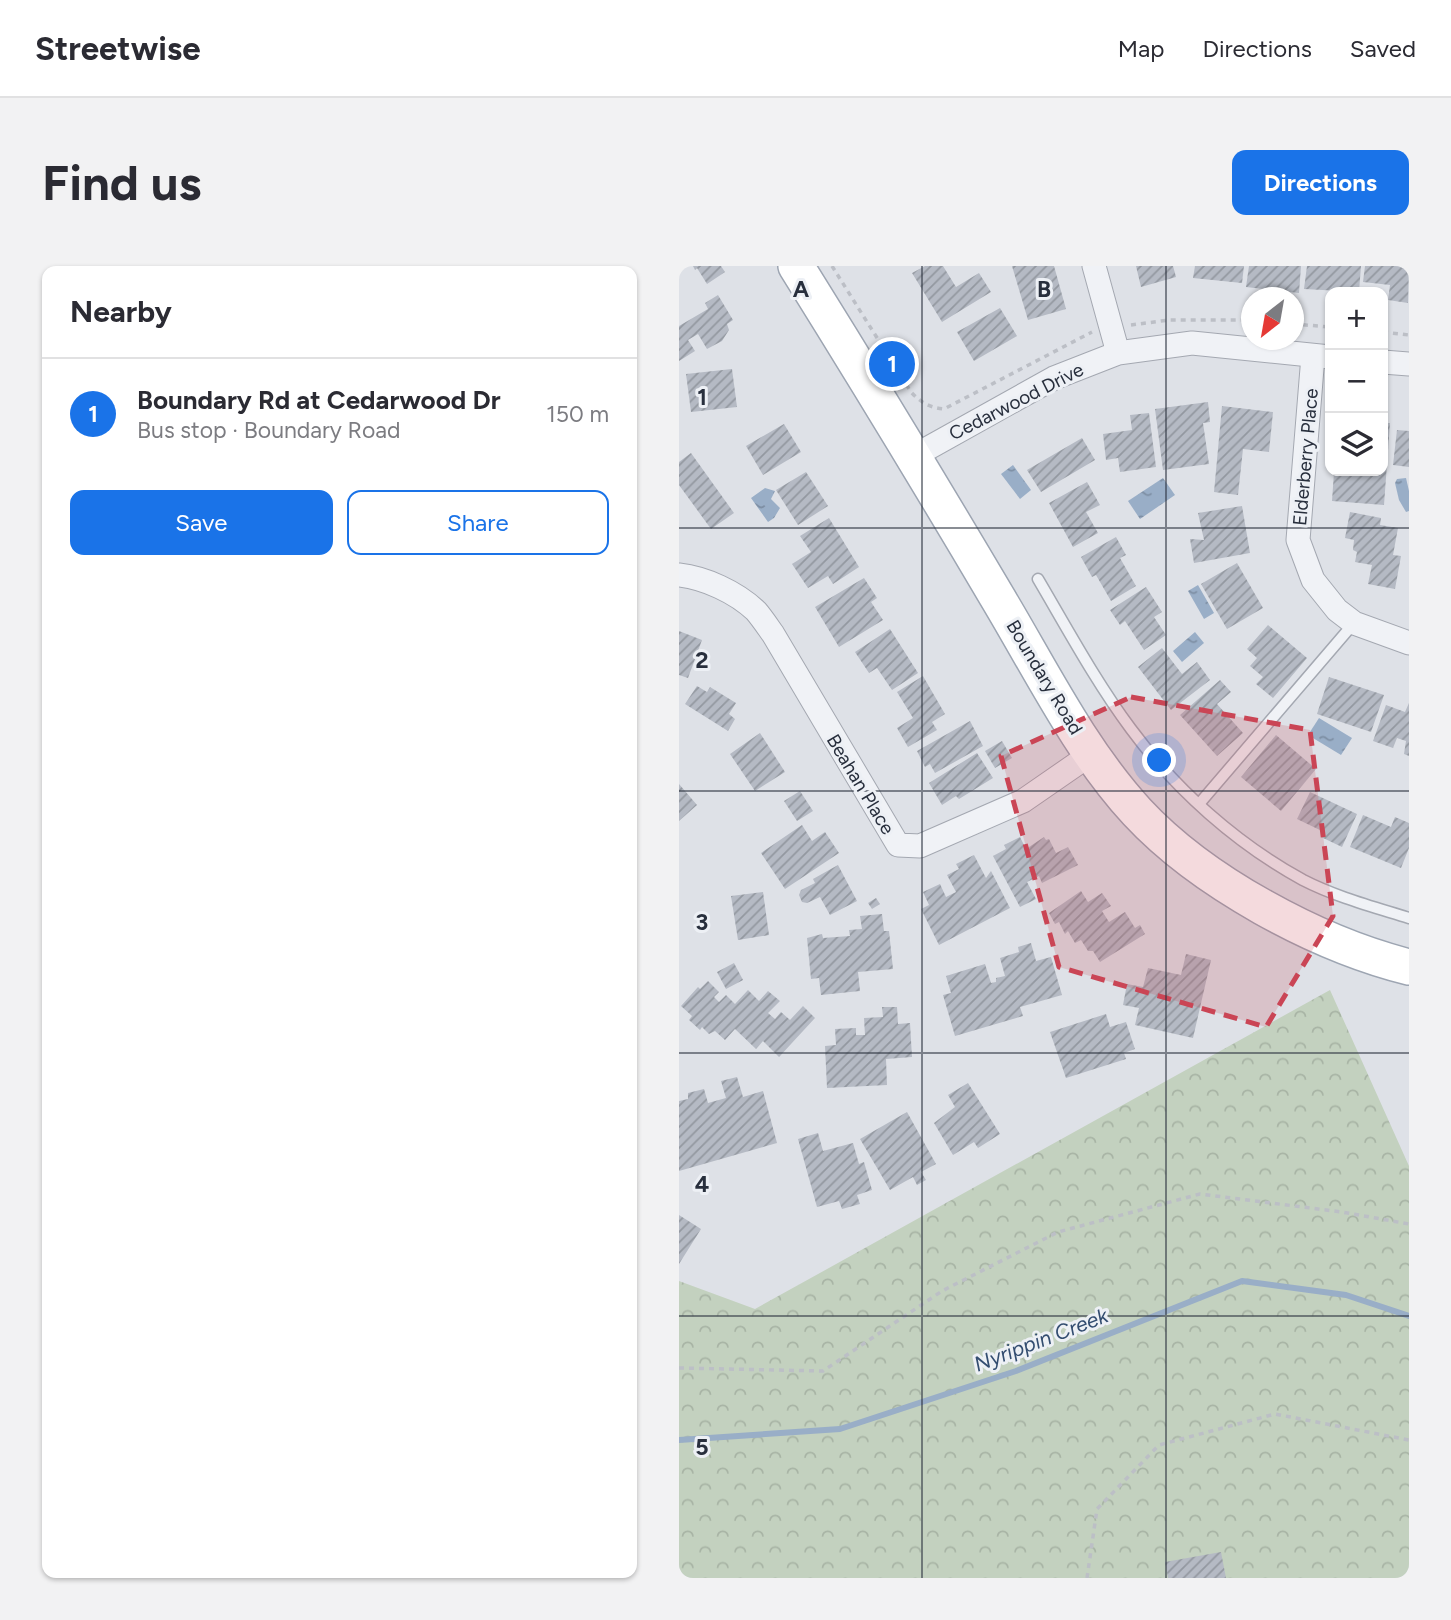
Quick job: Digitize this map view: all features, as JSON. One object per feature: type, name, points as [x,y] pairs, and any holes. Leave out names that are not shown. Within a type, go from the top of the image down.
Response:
[{"type":"main road","name":"Boundary Road","points":[[796,266],[1091,754],[1137,813],[1181,851],[1232,888],[1285,920],[1377,959],[1409,967]]},
{"type":"street","points":[[1094,266],[1118,354]]},
{"type":"street","name":"Cedarwood Drive","points":[[913,456],[1054,378],[1118,354],[1192,343],[1321,357]]},
{"type":"street","name":"Elderberry Place","points":[[1321,357],[1298,540],[1313,580],[1337,610],[1354,623],[1409,643]]},
{"type":"street","points":[[1388,362],[1409,364]]},
{"type":"street","name":"Beahan Place","points":[[679,575],[699,578],[756,611],[898,845],[921,846],[1023,801],[1091,754]]},
{"type":"lane","points":[[1038,579],[1089,667],[1132,730],[1183,790],[1248,845],[1304,880],[1361,904],[1409,918]]},
{"type":"lane","points":[[1199,804],[1354,623]]},
{"type":"path","points":[[832,266],[911,392],[918,400],[933,408],[944,409],[1088,333],[1169,320],[1241,320]]},
{"type":"path","points":[[1304,325],[1325,327]]},
{"type":"path","points":[[1388,333],[1409,335]]},
{"type":"path","points":[[679,1368],[823,1371],[942,1291],[1058,1231],[1200,1194],[1342,1212],[1409,1224]]},
{"type":"path","points":[[1087,1578],[1097,1509],[1159,1445],[1275,1415],[1409,1440]]},
{"type":"highlighted area","points":[[1131,697],[1310,730],[1333,916],[1266,1027],[1059,967],[1001,756]]},
{"type":"green space","points":[[1330,990],[1409,1166],[1409,1578],[679,1578],[679,1281],[755,1309]]},
{"type":"water","points":[[1013,465],[1031,490],[1020,499],[1001,474]]},
{"type":"water","points":[[1163,478],[1175,495],[1140,519],[1128,501]]},
{"type":"water","points":[[1406,478],[1409,511],[1406,512],[1399,500],[1395,483],[1397,479]]},
{"type":"water","points":[[765,488],[775,491],[771,499],[780,508],[768,522],[751,498]]},
{"type":"water","points":[[1198,585],[1214,613],[1204,619],[1188,591]]},
{"type":"water","points":[[1195,632],[1204,643],[1182,662],[1173,651]]},
{"type":"water","points":[[1319,718],[1352,738],[1341,755],[1308,735]]},
{"type":"building","points":[[693,266],[721,266],[725,272],[707,284]]},
{"type":"building","points":[[925,266],[943,266],[956,287],[979,273],[991,292],[942,322],[912,273]]},
{"type":"building","points":[[1012,266],[1054,266],[1066,309],[1028,320]]},
{"type":"building","points":[[1136,266],[1173,266],[1176,277],[1141,287]]},
{"type":"building","points":[[1195,266],[1244,266],[1242,283],[1193,278]]},
{"type":"building","points":[[1249,266],[1301,266],[1299,287],[1246,287]]},
{"type":"building","points":[[1307,266],[1361,266],[1359,287],[1304,289]]},
{"type":"building","points":[[1365,266],[1409,266],[1408,303],[1388,300],[1390,285],[1363,282]]},
{"type":"building","points":[[718,295],[733,320],[727,324],[729,330],[722,341],[707,349],[698,334],[688,340],[695,351],[679,361],[679,326],[708,309],[705,303]]},
{"type":"building","points":[[1000,308],[1017,336],[974,361],[957,332]]},
{"type":"building","points":[[732,369],[737,407],[691,412],[686,374]]},
{"type":"building","points":[[1208,402],[1210,422],[1203,423],[1209,464],[1163,470],[1155,409]]},
{"type":"building","points":[[1222,406],[1273,412],[1269,452],[1243,449],[1238,495],[1214,492]]},
{"type":"building","points":[[1149,413],[1156,467],[1120,472],[1118,458],[1106,460],[1103,434],[1132,430],[1130,415]]},
{"type":"building","points":[[784,424],[801,452],[763,475],[746,446]]},
{"type":"building","points":[[1397,430],[1409,431],[1409,467],[1393,465]]},
{"type":"building","points":[[1082,438],[1095,460],[1041,492],[1027,470]]},
{"type":"building","points":[[691,453],[734,513],[711,529],[679,485],[679,462]]},
{"type":"building","points":[[806,472],[828,506],[798,525],[776,490]]},
{"type":"building","points":[[1334,476],[1386,476],[1384,505],[1332,501]]},
{"type":"building","points":[[1087,482],[1100,505],[1086,512],[1098,533],[1073,547],[1049,503]]},
{"type":"building","points":[[1242,506],[1250,553],[1194,563],[1190,539],[1204,540],[1198,513]]},
{"type":"building","points":[[1350,512],[1381,518],[1380,525],[1398,528],[1393,555],[1401,556],[1395,589],[1368,584],[1372,565],[1355,562],[1357,552],[1353,550],[1354,540],[1345,538]]},
{"type":"building","points":[[829,518],[859,567],[833,584],[828,576],[808,588],[792,564],[811,552],[800,536]]},
{"type":"building","points":[[1116,537],[1126,555],[1120,558],[1136,586],[1111,601],[1096,575],[1092,577],[1081,557]]},
{"type":"building","points":[[1237,563],[1263,608],[1227,629],[1201,584]]},
{"type":"building","points":[[864,578],[877,598],[871,602],[883,620],[839,647],[815,607]]},
{"type":"building","points":[[1146,587],[1162,612],[1154,617],[1166,635],[1144,650],[1125,621],[1120,625],[1110,610]]},
{"type":"building","points":[[1268,625],[1307,658],[1273,698],[1256,684],[1263,677],[1250,666],[1257,658],[1247,649]]},
{"type":"building","points":[[890,629],[918,673],[892,690],[877,668],[869,673],[855,652]]},
{"type":"building","points":[[679,631],[702,640],[688,678],[679,675]]},
{"type":"building","points":[[1162,648],[1182,674],[1197,662],[1210,680],[1171,710],[1138,667]]},
{"type":"building","points":[[923,676],[945,714],[932,722],[937,730],[908,747],[897,728],[913,718],[897,692]]},
{"type":"building","points":[[1329,677],[1384,695],[1371,732],[1317,714]]},
{"type":"building","points":[[1220,680],[1231,692],[1217,704],[1243,733],[1217,756],[1180,715]]},
{"type":"building","points":[[697,686],[707,692],[710,687],[736,703],[729,714],[735,719],[728,731],[685,704]]},
{"type":"building","points":[[1409,703],[1409,756],[1404,754],[1406,741],[1397,738],[1393,748],[1373,741],[1386,705],[1405,712]]},
{"type":"building","points":[[970,721],[983,746],[935,773],[930,764],[925,767],[917,751]]},
{"type":"building","points":[[760,733],[785,772],[755,791],[730,754]]},
{"type":"building","points":[[1276,735],[1316,769],[1281,811],[1241,777]]},
{"type":"building","points":[[1002,741],[1012,758],[995,768],[985,751]]},
{"type":"building","points":[[977,753],[993,778],[959,799],[956,796],[942,805],[929,783]]},
{"type":"building","points":[[679,784],[697,805],[679,821]]},
{"type":"building","points":[[800,791],[813,811],[797,821],[784,801]]},
{"type":"building","points":[[1310,792],[1357,814],[1342,847],[1321,837],[1324,832],[1297,819]]},
{"type":"building","points":[[1363,815],[1391,827],[1395,817],[1409,823],[1409,848],[1401,868],[1350,847]]},
{"type":"building","points":[[802,825],[812,841],[825,832],[839,853],[785,889],[761,853]]},
{"type":"building","points":[[1020,837],[1026,849],[1044,837],[1049,839],[1056,853],[1068,847],[1078,865],[1042,883],[1039,876],[1027,882],[1036,899],[1020,907],[993,856],[1006,849],[1004,845]]},
{"type":"building","points":[[974,855],[986,878],[991,871],[1010,908],[939,945],[921,909],[929,905],[923,892],[940,884],[946,897],[956,892],[947,875],[959,869],[956,864]]},
{"type":"building","points":[[838,865],[857,901],[830,915],[820,897],[807,903],[802,902],[799,895],[801,890],[815,883],[813,879]]},
{"type":"building","points":[[1081,891],[1088,902],[1102,893],[1111,906],[1102,911],[1109,922],[1125,912],[1135,928],[1140,925],[1145,934],[1100,962],[1081,940],[1075,943],[1068,931],[1065,934],[1059,922],[1055,924],[1049,913]]},
{"type":"building","points":[[763,892],[769,935],[738,940],[731,896]]},
{"type":"building","points":[[876,898],[880,904],[872,909],[868,903]]},
{"type":"building","points":[[882,914],[884,931],[889,931],[893,969],[858,972],[860,991],[821,995],[819,978],[811,979],[807,938],[822,934],[823,938],[850,936],[849,930],[862,929],[860,916]]},
{"type":"building","points":[[1031,943],[1036,961],[1051,957],[1062,995],[1020,1007],[1023,1016],[955,1036],[943,995],[951,993],[946,976],[985,964],[991,983],[996,982],[996,978],[1005,976],[1000,958],[1019,952],[1018,947]]},
{"type":"building","points":[[1186,954],[1211,960],[1193,1038],[1135,1025],[1139,1008],[1123,1005],[1127,984],[1143,987],[1148,968],[1181,975]]},
{"type":"building","points":[[734,963],[743,980],[726,989],[717,972]]},
{"type":"building","points":[[708,981],[719,992],[714,997],[719,1002],[726,995],[735,1004],[748,990],[759,1001],[768,991],[780,1001],[768,1013],[775,1019],[781,1012],[790,1020],[803,1006],[815,1018],[779,1057],[763,1041],[756,1049],[735,1029],[725,1040],[715,1031],[709,1034],[702,1027],[700,1030],[689,1020],[692,1016],[681,1006],[698,987],[700,989]]},
{"type":"building","points":[[882,1007],[897,1007],[898,1024],[910,1023],[912,1057],[886,1059],[887,1085],[827,1088],[825,1046],[836,1045],[835,1029],[856,1028],[856,1035],[865,1035],[864,1018],[883,1017]]},
{"type":"building","points":[[1106,1014],[1110,1027],[1126,1022],[1135,1049],[1124,1053],[1126,1059],[1066,1078],[1050,1032]]},
{"type":"building","points":[[737,1077],[743,1097],[763,1091],[777,1143],[679,1171],[679,1101],[688,1099],[688,1093],[704,1089],[708,1103],[726,1098],[721,1081]]},
{"type":"building","points":[[968,1083],[1000,1134],[978,1148],[974,1142],[953,1155],[934,1123],[955,1107],[948,1095]]},
{"type":"building","points":[[907,1112],[936,1164],[921,1172],[926,1180],[917,1185],[913,1177],[890,1190],[860,1139]]},
{"type":"building","points":[[818,1133],[823,1151],[853,1143],[859,1164],[864,1162],[872,1190],[857,1195],[860,1204],[842,1209],[839,1201],[817,1207],[798,1139]]},
{"type":"building","points":[[679,1215],[701,1229],[679,1264]]},
{"type":"building","points":[[1221,1552],[1226,1578],[1168,1578],[1165,1562]]},
{"type":"waterway","name":"Nyrippin Creek","points":[[679,1440],[840,1429],[1016,1371],[1242,1281],[1346,1295],[1409,1316]]},
{"type":"place","name":"Boundary Rd at Cedarwood Dr","points":[[892,364]]}]
